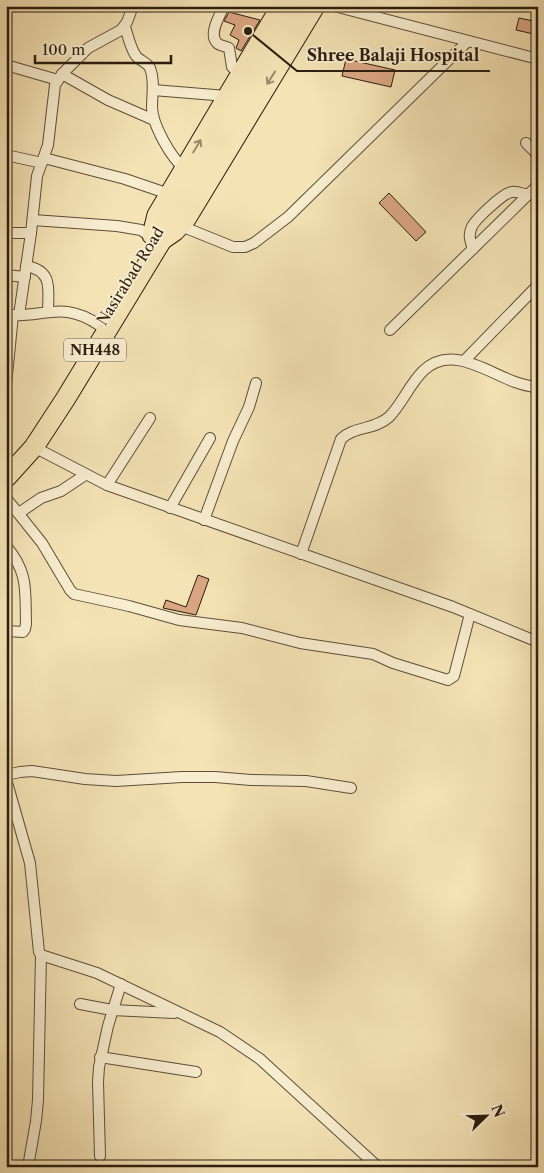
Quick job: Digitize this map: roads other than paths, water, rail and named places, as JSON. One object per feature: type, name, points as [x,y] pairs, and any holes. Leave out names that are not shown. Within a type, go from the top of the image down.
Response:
[{"type":"highway","points":[[155,238],[156,215],[281,6]]},
{"type":"highway","name":"Nasirabad Road","points":[[7,466],[34,428],[155,238],[176,220],[297,6]]},
{"type":"highway","points":[[176,220],[315,6]]},
{"type":"highway","name":"Nasirabad Road","points":[[7,466],[34,447],[71,390],[155,238]]},
{"type":"street","points":[[6,385],[13,315],[25,278],[37,176],[48,145],[53,92],[60,77],[88,48],[125,26],[133,6]]},
{"type":"street","points":[[224,6],[215,27],[215,39],[220,45],[229,48],[232,67],[241,74]]},
{"type":"street","points":[[334,6],[538,59]]},
{"type":"street","points":[[125,26],[136,55],[146,63],[151,71],[154,120],[172,156],[184,168]]},
{"type":"street","points":[[176,220],[232,247],[245,247],[254,243],[288,217],[468,41]]},
{"type":"street","points":[[6,65],[60,77],[154,120]]},
{"type":"street","points":[[153,90],[227,96]]},
{"type":"street","points":[[526,143],[538,155]]},
{"type":"street","points":[[6,155],[43,160],[125,179],[168,194]]},
{"type":"street","points":[[390,330],[538,186]]},
{"type":"street","points":[[473,249],[469,238],[470,232],[472,225],[478,219],[504,195],[512,192],[528,195]]},
{"type":"street","points":[[33,220],[134,228],[155,238]]},
{"type":"street","points":[[6,233],[31,233]]},
{"type":"street","points":[[26,266],[36,268],[45,274],[48,284],[48,312]]},
{"type":"street","points":[[6,275],[25,278]]},
{"type":"street","points":[[464,361],[538,285]]},
{"type":"street","points":[[529,294],[538,302]]},
{"type":"street","points":[[13,315],[68,311],[88,318],[99,325]]},
{"type":"street","points":[[301,554],[341,439],[346,434],[379,424],[387,419],[416,380],[431,364],[452,359],[464,361],[516,382],[538,388]]},
{"type":"street","points":[[204,520],[232,441],[249,407],[256,383]]},
{"type":"street","points":[[107,485],[150,418]]},
{"type":"street","points":[[170,508],[210,438]]},
{"type":"street","points":[[34,447],[107,485],[470,614],[538,642]]},
{"type":"street","points":[[19,513],[41,498],[61,491],[85,475]]},
{"type":"street","points":[[6,498],[42,543],[74,594],[129,606],[179,620],[242,628],[300,643],[374,654],[393,663],[448,680],[454,676],[470,614]]},
{"type":"street","points":[[6,546],[14,555],[23,572],[26,591],[25,629],[23,632],[6,631]]},
{"type":"street","points":[[6,774],[32,771],[85,779],[116,781],[201,777],[289,780],[351,788]]},
{"type":"street","points":[[6,779],[30,863],[39,952],[41,955],[38,1100],[28,1167]]},
{"type":"street","points":[[41,955],[121,984],[220,1032],[260,1059],[378,1167]]},
{"type":"street","points":[[100,1156],[98,1082],[100,1057],[121,984]]},
{"type":"street","points":[[80,1004],[112,1010],[180,1013]]},
{"type":"street","points":[[100,1057],[196,1072]]},
{"type":"place","name":"Shree Balaji Hospital","points":[[248,31]]}]
